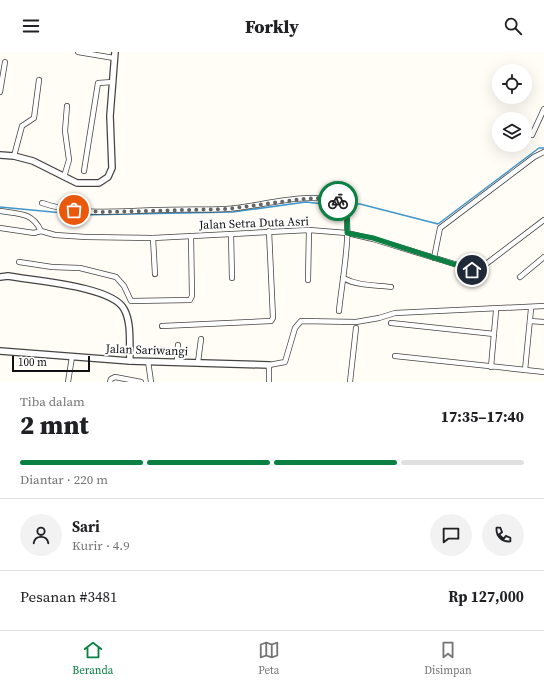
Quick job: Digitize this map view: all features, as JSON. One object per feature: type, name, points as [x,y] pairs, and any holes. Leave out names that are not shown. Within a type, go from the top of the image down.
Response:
[{"type":"street","points":[[0,156],[14,156],[33,161],[64,178],[77,183],[99,183],[108,177],[112,168],[110,116],[114,55],[78,52]]},
{"type":"street","points":[[0,92],[5,62]]},
{"type":"street","points":[[14,156],[22,126],[34,118],[39,80]]},
{"type":"street","points":[[84,170],[98,83],[99,81],[113,82]]},
{"type":"street","points":[[64,178],[69,160],[65,131],[67,106]]},
{"type":"street","points":[[532,135],[544,109]]},
{"type":"street","points":[[434,258],[440,228],[534,157],[544,152]]},
{"type":"street","points":[[42,204],[60,209],[104,212],[227,209],[302,199],[333,199],[343,204],[347,216],[347,233],[340,311]]},
{"type":"street","points":[[0,211],[26,215],[36,222],[41,232]]},
{"type":"street","name":"Jalan Setra Duta Asri","points":[[0,228],[34,233],[41,232],[55,235],[153,238],[269,231],[309,230],[347,233],[373,238],[472,270],[477,269],[544,220]]},
{"type":"street","points":[[308,280],[309,230]]},
{"type":"street","points":[[162,326],[271,321],[273,318],[269,231]]},
{"type":"street","points":[[231,234],[232,278]]},
{"type":"street","points":[[19,262],[92,271],[116,277],[120,280],[131,301],[190,300],[192,296],[191,236]]},
{"type":"street","points":[[153,238],[155,274]]},
{"type":"street","points":[[520,277],[544,257]]},
{"type":"street","points":[[0,277],[8,276],[92,289],[108,296],[124,309],[128,323],[130,361]]},
{"type":"street","points":[[343,278],[351,282],[362,284],[391,286]]},
{"type":"street","points":[[269,382],[269,365],[285,362],[295,328],[302,321],[356,322],[379,318],[395,313],[544,306]]},
{"type":"street","points":[[525,370],[532,309]]},
{"type":"street","points":[[492,367],[496,311]]},
{"type":"street","points":[[530,321],[544,322]]},
{"type":"street","points":[[390,324],[494,334]]},
{"type":"street","points":[[350,382],[356,328]]},
{"type":"street","points":[[198,362],[201,339]]},
{"type":"street","points":[[177,362],[178,345]]},
{"type":"street","name":"Jalan Sariwangi","points":[[0,352],[130,361],[269,365]]},
{"type":"street","points":[[394,356],[544,372]]},
{"type":"street","points":[[68,382],[72,357]]},
{"type":"street","points":[[148,361],[151,382]]},
{"type":"street","points":[[110,382],[111,379],[115,377],[141,382]]},
{"type":"waterway","points":[[0,207],[84,215],[81,215],[233,212],[306,202],[341,206],[348,204],[360,204],[438,224],[539,148],[544,148]]},
{"type":"way so far","points":[[74,210],[104,212],[227,209],[302,199],[323,198],[338,201]]},
{"type":"route","points":[[338,201],[343,204],[346,209],[347,233],[373,238],[472,270]]}]
